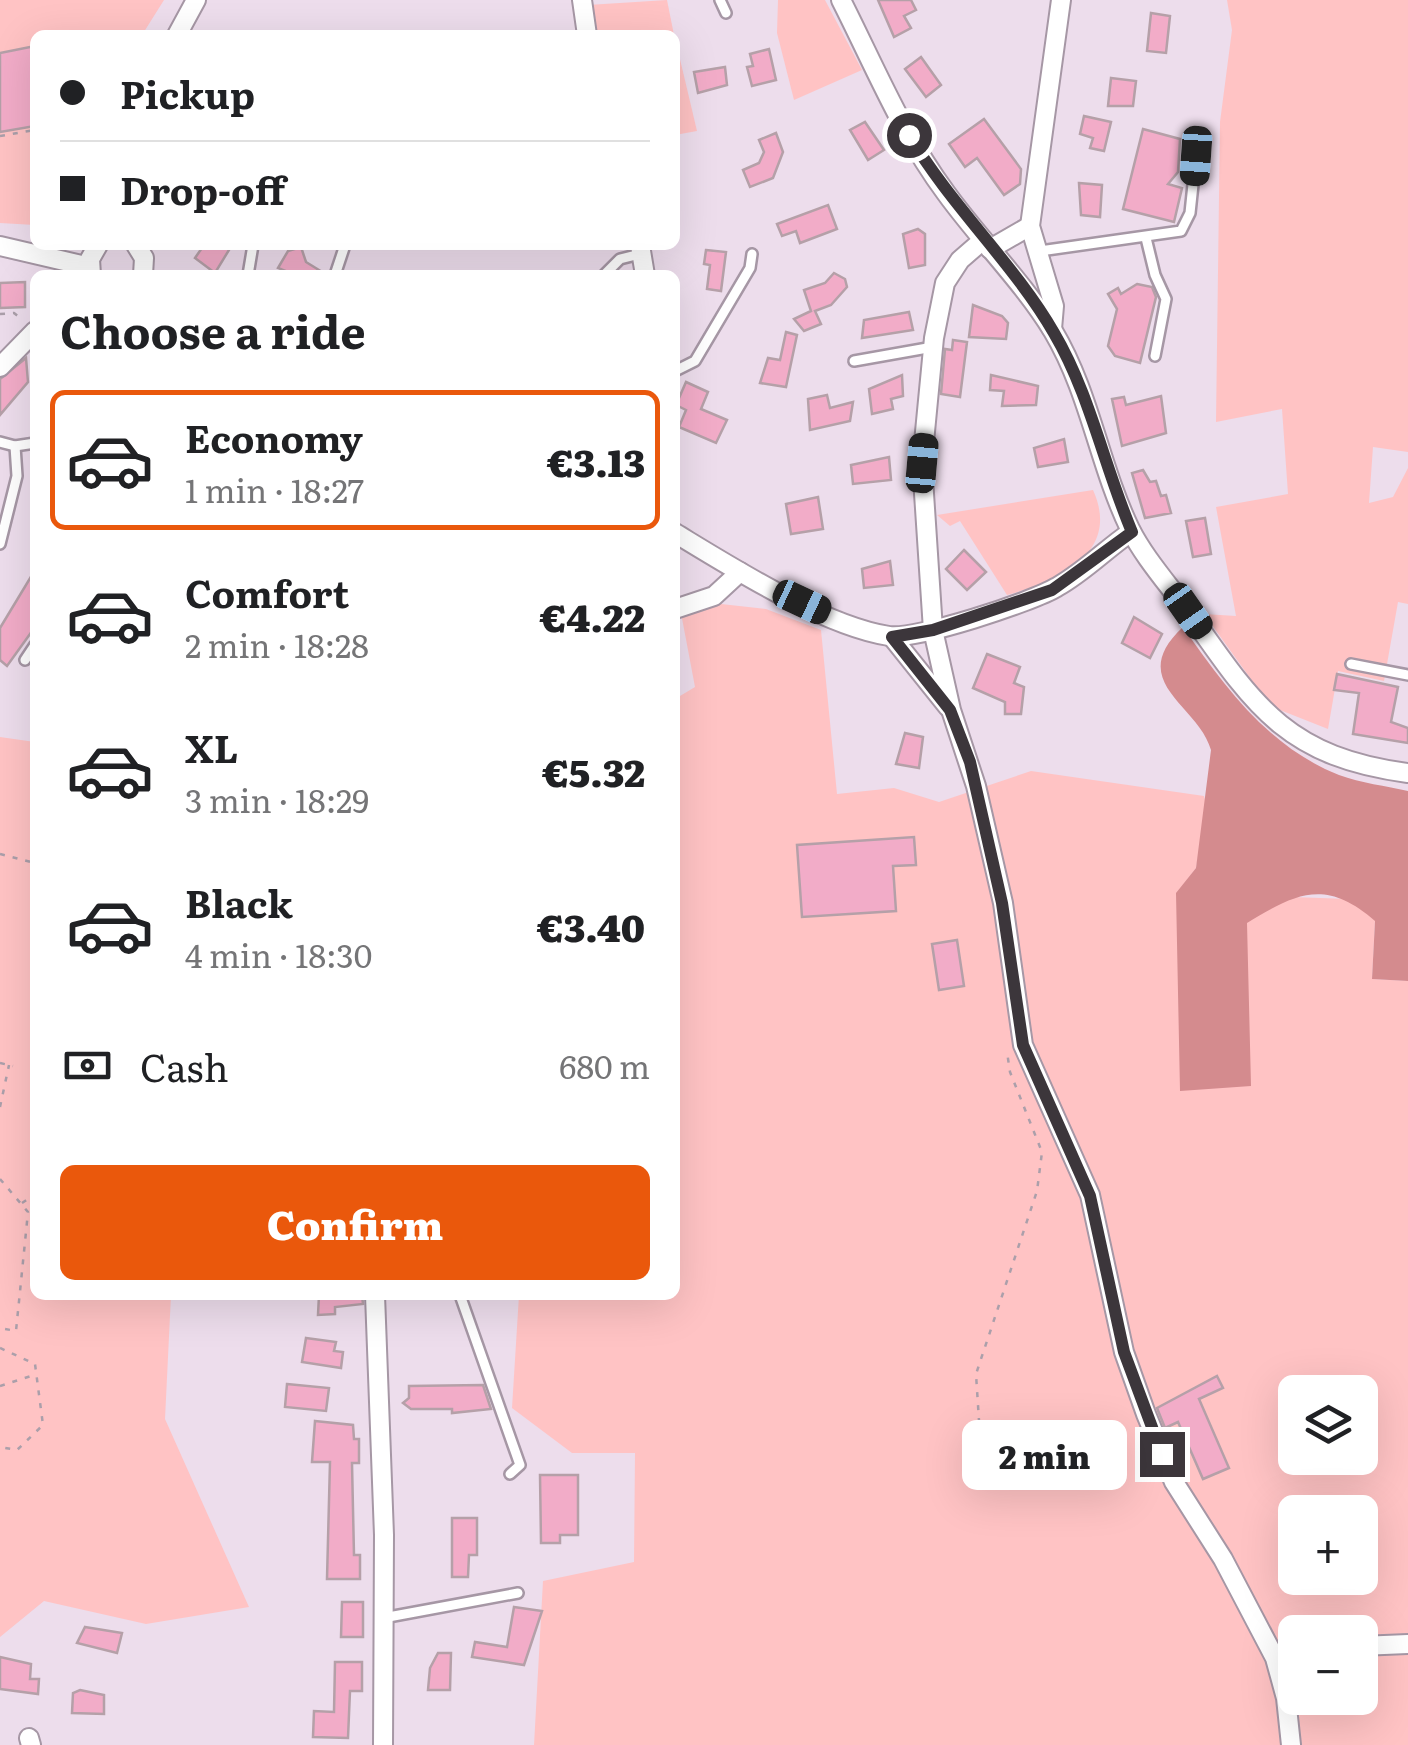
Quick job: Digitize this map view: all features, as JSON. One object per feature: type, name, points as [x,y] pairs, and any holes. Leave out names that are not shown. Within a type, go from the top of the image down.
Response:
[{"type":"street","points":[[180,30],[196,0]]},
{"type":"street","points":[[582,0],[587,30]]},
{"type":"street","points":[[841,0],[909,135],[986,245],[1052,328],[1083,394],[1132,532],[1242,691],[1281,728],[1321,751],[1374,769],[1408,774]]},
{"type":"street","points":[[1052,328],[1054,306],[1030,226],[1061,0]]},
{"type":"street","points":[[1030,226],[960,260],[945,283],[933,347],[922,463],[933,630],[950,710],[976,786],[1002,903],[1023,1045],[1090,1196],[1124,1352],[1156,1441],[1174,1482],[1223,1558],[1275,1658],[1291,1745]]},
{"type":"street","points":[[0,246],[86,270]]},
{"type":"street","points":[[0,367],[30,335]]},
{"type":"street","points":[[680,536],[740,572],[822,612],[892,637],[933,630],[1052,590],[1132,532]]},
{"type":"street","points":[[680,607],[714,596],[740,572]]},
{"type":"street","points":[[892,637],[950,710]]},
{"type":"street","points":[[375,1300],[383,1745]]},
{"type":"street","points":[[1378,1645],[1408,1644]]},
{"type":"lane","points":[[720,0],[726,13]]},
{"type":"lane","points":[[1040,250],[1172,234],[1187,223],[1196,156]]},
{"type":"lane","points":[[1146,238],[1166,299],[1154,356]]},
{"type":"lane","points":[[609,270],[620,258],[639,250]]},
{"type":"lane","points":[[680,370],[696,362],[750,268],[752,254]]},
{"type":"lane","points":[[854,361],[933,347]]},
{"type":"lane","points":[[0,442],[16,446],[30,444]]},
{"type":"lane","points":[[0,544],[17,476],[16,446]]},
{"type":"lane","points":[[25,660],[30,652]]},
{"type":"lane","points":[[1352,664],[1408,675]]},
{"type":"lane","points":[[462,1300],[520,1464],[510,1474]]},
{"type":"lane","points":[[383,1618],[518,1593]]},
{"type":"path","points":[[0,136],[30,131]]},
{"type":"path","points":[[0,314],[20,316],[30,330]]},
{"type":"path","points":[[0,854],[30,862]]},
{"type":"path","points":[[980,1436],[976,1374],[1037,1190],[1042,1152],[1010,1072],[1006,1038],[1019,1014]]},
{"type":"path","points":[[0,1063],[11,1066],[0,1108]]},
{"type":"path","points":[[0,1179],[28,1212],[16,1331],[0,1328]]},
{"type":"path","points":[[21,1204],[30,1198]]},
{"type":"path","points":[[0,1348],[36,1364],[43,1425],[17,1450],[0,1447]]},
{"type":"path","points":[[0,1386],[39,1373]]},
{"type":"shaded area","points":[[0,0],[164,0],[145,30],[30,30],[30,225],[0,223]]},
{"type":"shaded area","points":[[667,0],[673,30],[593,30],[588,5]]},
{"type":"shaded area","points":[[778,0],[825,0],[862,70],[794,100],[777,33]]},
{"type":"shaded area","points":[[1227,0],[1408,0],[1408,452],[1373,447],[1369,503],[1393,497],[1408,468],[1408,604],[1398,602],[1384,681],[1338,671],[1328,729],[1280,710],[1263,696],[1204,614],[1236,616],[1216,507],[1288,494],[1282,409],[1216,422],[1220,122],[1232,30]]},
{"type":"shaded area","points":[[680,59],[697,131],[680,134]]},
{"type":"shaded area","points":[[1093,490],[1100,512],[1099,532],[1091,548],[1063,573],[1007,595],[960,521],[950,526],[937,515]]},
{"type":"shaded area","points":[[721,604],[766,609],[821,630],[837,794],[894,788],[939,802],[1031,771],[1204,796],[1207,808],[1196,868],[1177,893],[1349,899],[1375,920],[1372,979],[1408,981],[1408,1745],[534,1745],[543,1581],[634,1562],[635,1453],[572,1453],[512,1408],[519,1300],[680,1300],[680,696],[695,687],[681,613]]},
{"type":"shaded area","points":[[1183,627],[1232,693],[1291,748],[1339,775],[1408,791],[1408,981],[1372,979],[1375,921],[1357,908],[1326,895],[1281,904],[1247,923],[1251,1086],[1180,1091],[1176,893],[1196,868],[1211,750],[1204,734],[1163,678],[1161,663],[1167,646]]},
{"type":"shaded area","points":[[0,737],[30,741],[30,1300],[171,1300],[165,1419],[249,1607],[146,1624],[44,1601],[0,1637]]},
{"type":"building","points":[[878,0],[911,0],[916,10],[904,16],[911,28],[894,37]]},
{"type":"building","points":[[1151,13],[1170,16],[1166,53],[1147,51]]},
{"type":"building","points":[[30,47],[30,127],[0,132],[0,53]]},
{"type":"building","points":[[769,49],[776,80],[752,86],[747,67],[753,66],[750,54]]},
{"type":"building","points":[[921,57],[941,85],[926,97],[905,69]]},
{"type":"building","points":[[725,67],[727,85],[698,93],[694,72]]},
{"type":"building","points":[[1111,78],[1136,81],[1133,106],[1108,106]]},
{"type":"building","points":[[1084,116],[1111,122],[1104,151],[1090,148],[1093,138],[1080,134]]},
{"type":"building","points":[[984,119],[1021,169],[1020,184],[1004,195],[977,158],[965,167],[949,144]]},
{"type":"building","points":[[865,122],[884,150],[868,160],[850,130]]},
{"type":"building","points":[[1143,129],[1180,139],[1178,172],[1168,184],[1182,188],[1174,222],[1123,209]]},
{"type":"building","points":[[776,133],[783,152],[773,178],[750,187],[743,170],[759,163],[764,152],[759,140]]},
{"type":"building","points":[[1079,183],[1102,185],[1100,217],[1081,215]]},
{"type":"building","points":[[828,205],[837,229],[800,243],[796,231],[782,236],[777,224]]},
{"type":"building","points":[[918,229],[925,234],[925,265],[909,268],[903,234]]},
{"type":"building","points":[[201,250],[229,250],[217,270],[195,258]]},
{"type":"building","points":[[302,250],[306,262],[319,270],[278,268],[288,251]]},
{"type":"building","points":[[706,250],[726,252],[721,291],[707,289],[710,265],[704,264]]},
{"type":"building","points":[[834,273],[845,279],[847,287],[831,305],[815,311],[821,324],[804,331],[794,319],[811,311],[804,290],[825,283]]},
{"type":"building","points":[[25,282],[25,307],[0,308],[0,283]]},
{"type":"building","points":[[1137,284],[1152,287],[1156,297],[1140,363],[1115,356],[1108,346],[1117,309],[1108,294],[1118,288],[1121,294]]},
{"type":"building","points":[[973,305],[1002,316],[1008,323],[1006,339],[969,337]]},
{"type":"building","points":[[909,312],[913,330],[862,338],[864,320]]},
{"type":"building","points":[[786,332],[797,335],[786,387],[760,383],[768,358],[780,360]]},
{"type":"building","points":[[953,340],[967,342],[960,397],[941,394],[945,349],[952,350]]},
{"type":"building","points":[[26,358],[28,382],[0,415],[0,379]]},
{"type":"building","points":[[902,375],[903,396],[891,399],[893,409],[872,414],[869,389]]},
{"type":"building","points":[[991,375],[1038,386],[1036,405],[1002,406],[1004,391],[990,390]]},
{"type":"building","points":[[686,382],[708,392],[701,409],[727,420],[716,443],[680,427],[686,410],[680,407]]},
{"type":"building","points":[[827,395],[830,408],[853,402],[850,421],[810,430],[808,399]]},
{"type":"building","points":[[1161,396],[1166,433],[1122,446],[1112,399],[1124,397],[1126,405]]},
{"type":"building","points":[[1064,439],[1068,462],[1038,467],[1034,448]]},
{"type":"building","points":[[889,457],[891,480],[853,484],[851,465]]},
{"type":"building","points":[[1143,470],[1150,482],[1156,481],[1161,496],[1166,495],[1171,513],[1145,518],[1132,473]]},
{"type":"building","points":[[818,497],[823,529],[791,534],[786,504]]},
{"type":"building","points":[[1205,518],[1211,554],[1193,557],[1186,521]]},
{"type":"building","points":[[964,550],[986,572],[967,590],[946,569]]},
{"type":"building","points":[[890,561],[893,585],[864,588],[862,569]]},
{"type":"building","points":[[30,578],[30,634],[7,666],[0,660],[0,628]]},
{"type":"building","points":[[1134,617],[1162,634],[1150,658],[1122,643]]},
{"type":"building","points":[[987,654],[1020,667],[1014,683],[1024,687],[1021,714],[1005,714],[1005,702],[973,688]]},
{"type":"building","points":[[1337,674],[1398,687],[1391,722],[1408,728],[1408,743],[1353,734],[1359,693],[1334,690]]},
{"type":"building","points":[[905,733],[923,737],[919,768],[896,764]]},
{"type":"building","points":[[914,837],[916,865],[893,866],[896,911],[802,917],[797,845]]},
{"type":"building","points":[[957,940],[964,986],[939,990],[932,944]]},
{"type":"building","points":[[319,1300],[363,1300],[363,1304],[335,1307],[335,1314],[318,1315]]},
{"type":"building","points":[[306,1338],[336,1342],[334,1351],[343,1352],[341,1368],[302,1362]]},
{"type":"building","points":[[1217,1376],[1223,1388],[1199,1399],[1229,1468],[1203,1479],[1178,1422],[1165,1428],[1157,1408]]},
{"type":"building","points":[[287,1384],[329,1388],[326,1411],[285,1407]]},
{"type":"building","points":[[483,1385],[491,1409],[452,1413],[452,1409],[411,1409],[403,1403],[409,1398],[409,1386]]},
{"type":"building","points":[[315,1421],[353,1425],[354,1439],[359,1439],[359,1463],[352,1463],[354,1555],[360,1555],[360,1579],[327,1579],[330,1462],[312,1462]]},
{"type":"building","points":[[540,1475],[578,1475],[578,1535],[560,1535],[560,1543],[541,1543]]},
{"type":"building","points":[[452,1518],[477,1518],[477,1555],[469,1555],[468,1577],[452,1577]]},
{"type":"building","points":[[342,1602],[363,1602],[363,1637],[341,1637]]},
{"type":"building","points":[[514,1607],[542,1611],[524,1665],[472,1657],[475,1642],[507,1647]]},
{"type":"building","points":[[85,1627],[122,1633],[117,1653],[77,1643]]},
{"type":"building","points":[[438,1653],[451,1653],[450,1690],[428,1690],[430,1668]]},
{"type":"building","points":[[0,1657],[31,1664],[30,1679],[39,1679],[38,1694],[0,1689]]},
{"type":"building","points":[[335,1662],[362,1662],[362,1691],[350,1691],[348,1738],[313,1737],[314,1711],[334,1712]]},
{"type":"building","points":[[80,1690],[104,1695],[104,1714],[72,1713],[73,1693]]},
{"type":"route","points":[[909,135],[945,192],[1052,328],[1083,394],[1112,485],[1132,532],[1052,590],[933,630],[892,637],[950,710],[970,762],[1002,903],[1023,1045],[1090,1196],[1124,1352],[1162,1454]]}]
